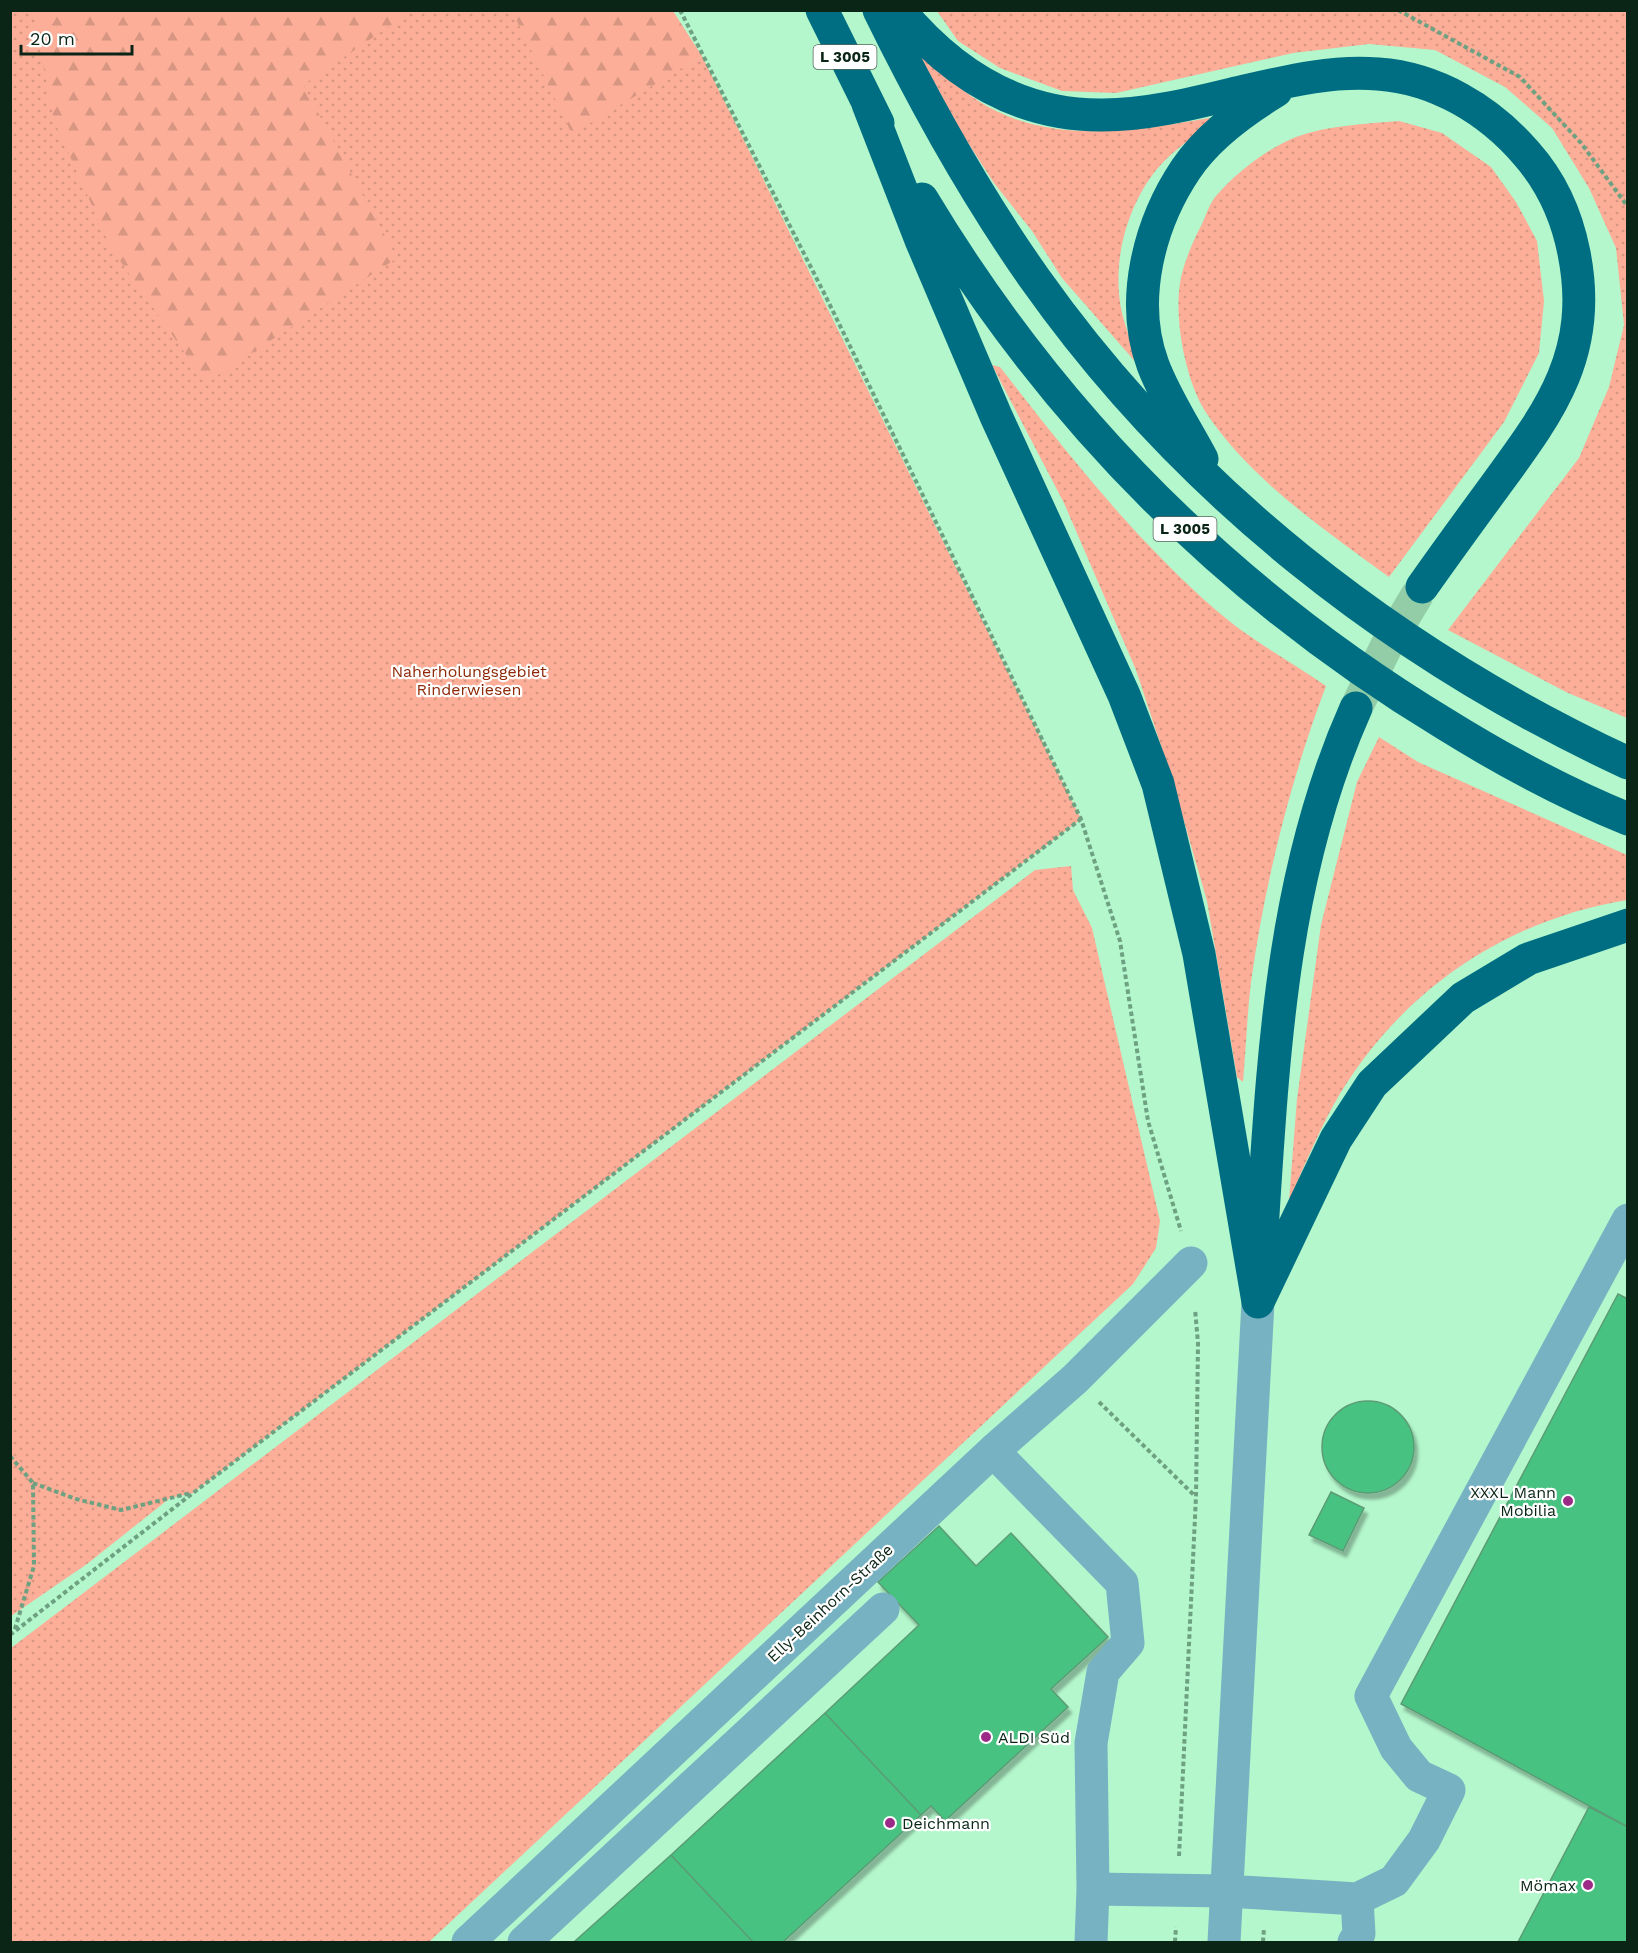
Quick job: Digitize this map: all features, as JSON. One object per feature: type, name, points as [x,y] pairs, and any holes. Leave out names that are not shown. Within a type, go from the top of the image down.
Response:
[{"type":"highway","name":"L 3005","points":[[822,10],[868,104],[945,237],[1031,358],[1088,429],[1188,532],[1346,660],[1409,702],[1486,749],[1628,819]]},
{"type":"highway","name":"L 3005","points":[[879,10],[943,135],[1035,279],[1125,392],[1219,492],[1290,553],[1383,624],[1504,702],[1628,763]]},
{"type":"highway","points":[[899,10],[930,45],[957,68],[999,95],[1051,110],[1102,115],[1145,110],[1324,74],[1383,74],[1440,89],[1466,102],[1506,131],[1533,160],[1549,184],[1571,238],[1577,267],[1578,316],[1572,354],[1562,382],[1533,433],[1422,587]]},
{"type":"highway","points":[[1219,492],[1153,365],[1143,319],[1144,272],[1160,217],[1187,168],[1219,132],[1255,104],[1295,80]]},
{"type":"highway","points":[[868,104],[921,240],[996,416],[1115,675],[1158,784],[1199,954],[1258,1302]]},
{"type":"highway","points":[[1258,1302],[1273,1076],[1287,945],[1295,896],[1316,815],[1356,708]]},
{"type":"highway","points":[[1258,1302],[1336,1139],[1379,1076],[1463,998],[1528,959],[1628,925]]},
{"type":"street","points":[[1093,1889],[1178,1889],[1357,1899],[1394,1881],[1424,1840],[1449,1790],[1419,1776],[1396,1748],[1371,1696],[1628,1220]]},
{"type":"street","name":"Elly-Beinhorn-Straße","points":[[468,1942],[993,1451],[1075,1379],[1191,1263]]},
{"type":"street","points":[[1224,1942],[1258,1302]]},
{"type":"street","points":[[993,1451],[1122,1583],[1128,1643],[1103,1672],[1090,1743],[1093,1889],[1091,1942]]},
{"type":"street","points":[[524,1942],[665,1814],[883,1609]]},
{"type":"street","points":[[637,1782],[665,1814]]},
{"type":"street","points":[[1354,1942],[1359,1934],[1357,1899]]},
{"type":"path","points":[[680,10],[824,293],[1081,819],[1119,941],[1148,1121],[1191,1263],[1198,1343],[1196,1496],[1175,1942]]},
{"type":"path","points":[[12,1634],[193,1493],[1081,819]]},
{"type":"path","points":[[1075,1379],[1196,1496]]},
{"type":"path","points":[[10,1456],[33,1483],[76,1499],[121,1510],[193,1493]]},
{"type":"path","points":[[12,1634],[34,1566],[33,1483]]},
{"type":"green space","name":"Naherholungsgebiet Rinderwiesen","points":[[10,11],[655,11],[683,67],[702,56],[1081,819],[193,1493],[170,1498],[87,1564],[11,1616]]},
{"type":"green space","points":[[33,11],[412,11],[303,85],[397,258],[206,383],[111,248],[54,121]]},
{"type":"green space","points":[[512,11],[673,11],[702,56],[572,134]]},
{"type":"green space","points":[[937,11],[1627,11],[1627,718],[1566,692],[1448,630],[1579,458],[1609,387],[1624,325],[1616,248],[1589,188],[1552,128],[1505,87],[1435,50],[1369,44],[1293,53],[1116,93],[1062,91],[1000,68],[958,41]]},
{"type":"green space","points":[[914,46],[954,83],[980,102],[1008,116],[1037,125],[1068,130],[1098,131],[1161,126],[1222,116],[1164,161],[1146,184],[1129,219],[1120,256],[1119,295],[1122,313],[1139,366],[1062,278],[1032,231],[994,183],[963,135]]},
{"type":"green space","points":[[1399,121],[1442,133],[1491,167],[1516,202],[1537,241],[1544,301],[1539,353],[1504,422],[1389,577],[1267,483],[1225,438],[1207,414],[1193,386],[1180,333],[1179,298],[1181,276],[1186,260],[1210,206],[1216,196],[1243,170],[1264,154],[1296,137],[1321,130]]},
{"type":"green space","points":[[992,365],[1000,367],[1102,494],[1187,583],[1242,631],[1326,686],[1301,758],[1271,869],[1251,982],[1243,1082],[1237,1077],[1207,901],[1171,776],[1136,670],[1064,503]]},
{"type":"green space","points":[[1379,737],[1418,762],[1627,855],[1627,900],[1581,910],[1537,925],[1496,945],[1457,969],[1421,997],[1388,1030],[1358,1066],[1333,1106],[1289,1201],[1297,1099],[1321,925],[1357,782]]},
{"type":"green space","points":[[1071,866],[1073,890],[1092,928],[1160,1221],[1156,1248],[1133,1284],[429,1942],[11,1942],[11,1648],[1035,870]]},
{"type":"building","name":"XXXL Mann Mobilia","points":[[1618,1294],[1628,1299],[1628,1827],[1401,1704]]},
{"type":"building","points":[[1368,1401],[1386,1404],[1401,1414],[1411,1429],[1414,1447],[1411,1465],[1401,1480],[1386,1490],[1368,1493],[1350,1490],[1335,1480],[1325,1465],[1322,1447],[1325,1429],[1335,1414],[1350,1404]]},
{"type":"building","points":[[1331,1492],[1364,1508],[1343,1551],[1309,1535]]},
{"type":"building","points":[[939,1526],[976,1566],[1011,1533],[1108,1637],[1051,1689],[1068,1707],[945,1821],[931,1806],[921,1815],[825,1713],[919,1625],[878,1582]]},
{"type":"building","points":[[825,1713],[921,1815],[783,1942],[753,1942],[671,1855]]},
{"type":"building","name":"Mömax","points":[[1589,1807],[1628,1827],[1628,1942],[1518,1942]]},
{"type":"building","points":[[671,1855],[753,1942],[574,1942]]},
{"type":"tunnel","points":[[1356,708],[1386,647],[1422,587]]},
{"type":"place","name":"XXXL Mann Mobilia","points":[[1568,1501]]},
{"type":"place","name":"ALDI Süd","points":[[986,1737]]},
{"type":"place","name":"Deichmann","points":[[890,1823]]},
{"type":"place","name":"Mömax","points":[[1588,1885]]}]
